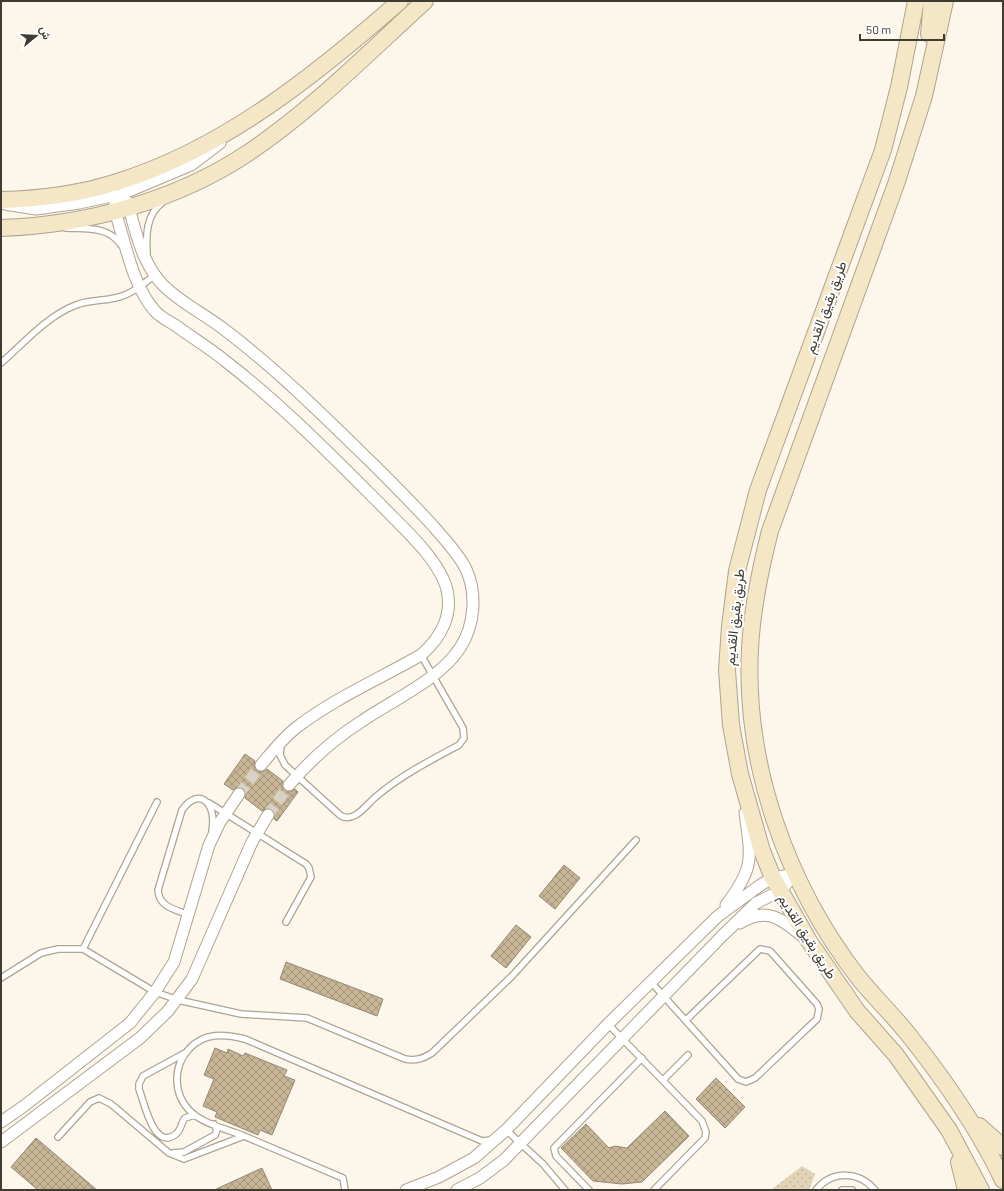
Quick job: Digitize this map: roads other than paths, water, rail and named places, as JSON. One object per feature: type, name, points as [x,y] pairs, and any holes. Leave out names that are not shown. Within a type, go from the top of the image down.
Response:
[{"type":"main road","points":[[1,200],[54,195],[117,183],[180,158],[214,140],[255,115],[319,68],[400,1]]},
{"type":"main road","points":[[1,228],[36,227],[160,196],[206,176],[246,154],[294,119],[425,1]]},
{"type":"main road","name":"طريق بقيق القديم","points":[[916,1],[899,87],[883,150],[758,490],[737,571],[730,626],[728,670],[731,724],[740,774],[762,851],[776,884],[809,941],[857,1011],[896,1055],[924,1091],[950,1130],[981,1190]]},
{"type":"main road","points":[[924,96],[932,1]]},
{"type":"main road","name":"طريق بقيق القديم","points":[[945,1],[924,96],[896,184],[770,531],[756,595],[750,650],[754,732],[770,805],[795,874],[820,919],[857,975],[907,1033],[960,1106],[1003,1180]]},
{"type":"main road","points":[[960,1106],[988,1136],[1003,1147]]},
{"type":"main road","points":[[950,1130],[963,1172],[966,1190]]},
{"type":"street","points":[[255,115],[191,165],[128,190],[121,205],[130,259],[139,287],[146,300],[157,313],[224,359],[291,416],[357,480],[432,560],[442,575],[448,601],[447,617],[441,633],[431,647],[421,655],[341,697],[295,729],[260,765]]},
{"type":"street","points":[[1,203],[36,208],[79,203],[116,195],[147,262],[155,275],[179,299],[223,328],[254,352],[303,396],[404,494],[460,558],[471,586],[471,620],[468,633],[460,648],[433,675],[340,736],[320,752],[289,785]]},
{"type":"street","points":[[718,916],[741,884],[749,862],[749,849],[740,774]]},
{"type":"street","points":[[1,1122],[24,1106],[130,1023],[155,992],[174,962],[209,845],[220,822],[239,794]]},
{"type":"street","points":[[1,1142],[140,1038],[158,1023],[178,1000],[192,980],[257,834],[268,815]]},
{"type":"street","points":[[406,1190],[439,1177],[460,1167],[474,1158],[502,1134],[608,1024],[718,916],[748,893],[776,884],[795,874]]},
{"type":"street","points":[[457,1190],[492,1170],[521,1143],[723,934],[776,884]]},
{"type":"street","points":[[723,934],[751,917],[770,916],[785,921],[809,941]]},
{"type":"lane","points":[[147,262],[146,238],[149,220],[158,205],[172,194],[206,176]]},
{"type":"lane","points":[[36,227],[106,232],[111,234],[119,241],[130,259]]},
{"type":"lane","points":[[1,363],[51,319],[63,311],[89,302],[117,298],[139,287],[155,275]]},
{"type":"lane","points":[[282,741],[280,755],[285,765],[341,816],[352,818],[394,782],[459,744],[464,738],[463,728],[421,655]]},
{"type":"lane","points":[[189,915],[163,904],[158,896],[158,890],[182,810],[191,800],[197,798],[204,799],[306,864],[309,868],[311,877],[286,922]]},
{"type":"lane","points":[[204,799],[209,804],[213,812],[214,821],[209,845]]},
{"type":"lane","points":[[83,949],[156,802]]},
{"type":"lane","points":[[1,978],[41,952],[58,948],[83,949],[155,992],[178,1000],[241,1014],[307,1018],[405,1059],[414,1061],[423,1059],[432,1053],[512,976],[636,840]]},
{"type":"lane","points":[[652,982],[738,1079],[746,1082],[754,1078],[817,1018],[819,1009],[817,1004],[770,951],[760,949],[686,1020]]},
{"type":"lane","points":[[608,1024],[702,1121],[706,1132],[705,1138],[701,1143],[654,1190]]},
{"type":"lane","points":[[345,1190],[343,1178],[196,1115],[182,1100],[177,1083],[178,1069],[186,1052],[193,1044],[210,1036],[222,1034],[245,1038],[475,1138],[489,1141],[502,1134],[521,1143],[543,1164],[565,1190]]},
{"type":"lane","points":[[186,1052],[143,1076],[138,1084],[152,1126],[159,1135],[164,1138],[171,1137],[179,1131],[185,1118],[196,1115]]},
{"type":"lane","points":[[663,1080],[688,1055]]},
{"type":"lane","points":[[589,1190],[556,1156],[554,1148],[642,1058]]},
{"type":"lane","points":[[58,1137],[90,1102],[100,1098],[111,1104],[169,1153],[184,1159],[244,1136]]},
{"type":"lane","points":[[169,1153],[184,1152],[210,1139],[216,1133],[214,1124]]},
{"type":"lane","points":[[816,1190],[830,1178],[846,1175],[862,1178],[875,1190]]},
{"type":"lane","points":[[842,1190],[852,1190]]},
{"type":"tunnel","points":[[239,794],[261,765]]},
{"type":"tunnel","points":[[268,815],[289,785]]}]
